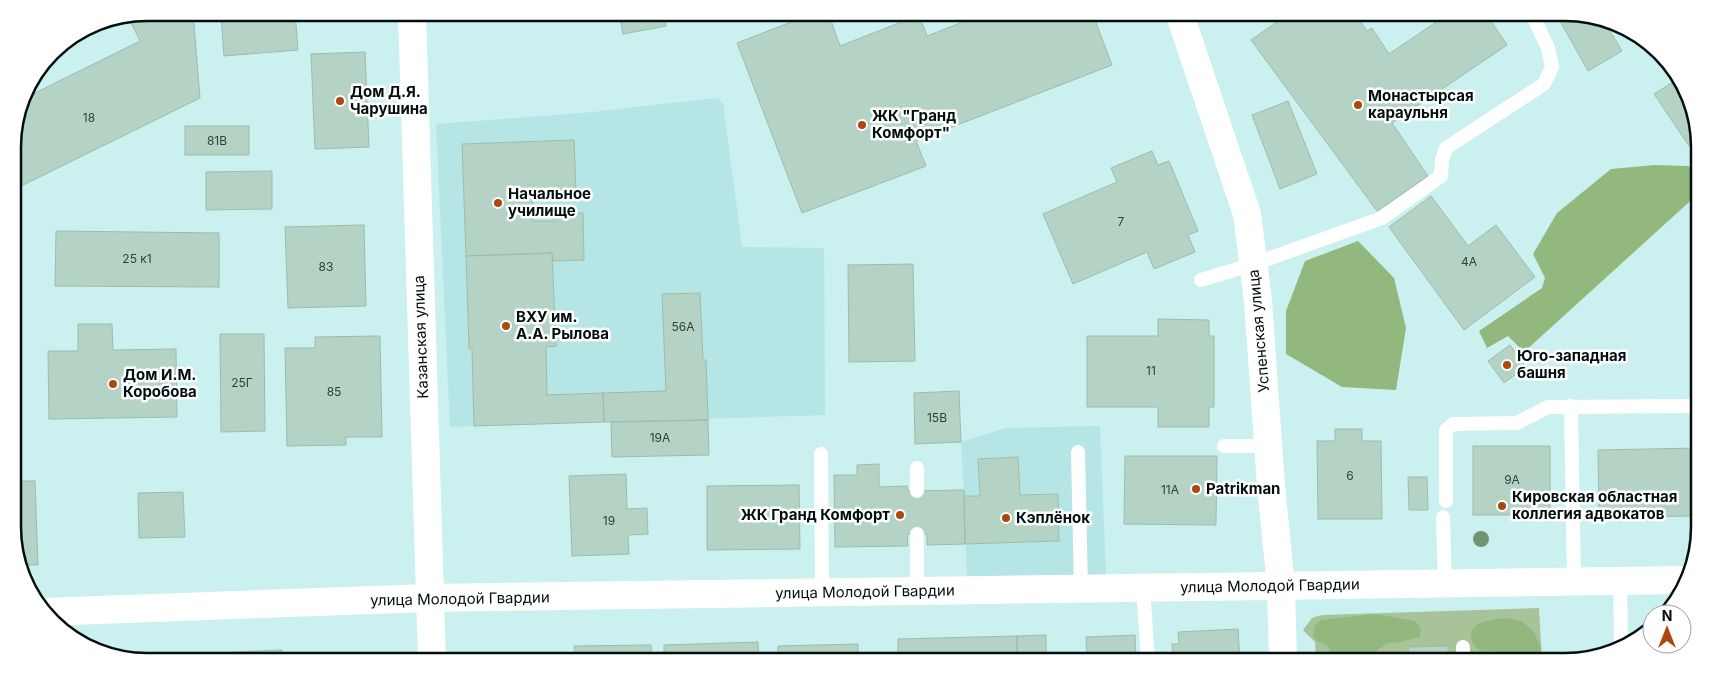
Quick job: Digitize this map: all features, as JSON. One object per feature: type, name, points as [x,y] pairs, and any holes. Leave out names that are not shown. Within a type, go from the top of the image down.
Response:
[{"type":"street","name":"Успенская улица","points":[[1181,21],[1247,214],[1259,310],[1280,586],[1283,652]]},
{"type":"street","name":"Казанская улица","points":[[412,22],[432,653]]},
{"type":"street","name":"улица Молодой Гвардии","points":[[55,612],[429,598],[1679,580]]},
{"type":"lane","points":[[1201,280],[1254,264],[1382,218],[1441,176],[1442,160],[1446,148],[1544,84],[1552,67],[1548,48],[1535,21]]},
{"type":"lane","points":[[1570,406],[1574,582]]},
{"type":"lane","points":[[1446,501],[1446,430],[1453,424],[1516,423],[1548,407],[1691,406]]},
{"type":"lane","points":[[1224,446],[1268,446]]},
{"type":"lane","points":[[1078,452],[1080,589]]},
{"type":"lane","points":[[821,454],[822,593]]},
{"type":"lane","points":[[917,468],[917,491]]},
{"type":"lane","points":[[1443,517],[1445,584]]},
{"type":"lane","points":[[917,534],[917,591]]},
{"type":"lane","points":[[1620,581],[1621,639]]},
{"type":"lane","points":[[1143,588],[1147,652]]},
{"type":"lane","points":[[1463,647],[1463,652]]},
{"type":"shaded area","points":[[717,98],[723,103],[742,247],[824,248],[825,415],[450,427],[436,124],[583,113]]},
{"type":"shaded area","points":[[1100,426],[1106,576],[967,579],[961,442],[1006,428]]},
{"type":"green space","points":[[1655,165],[1691,167],[1691,200],[1524,352],[1508,336],[1487,348],[1479,331],[1542,288],[1545,278],[1533,254],[1557,213],[1611,169]]},
{"type":"green space","points":[[1358,241],[1394,278],[1406,328],[1396,390],[1342,387],[1286,354],[1286,311],[1305,261]]},
{"type":"green space","points":[[1539,608],[1541,652],[1316,652],[1315,642],[1303,630],[1312,618],[1322,615]]},
{"type":"green space","points":[[1374,614],[1415,621],[1421,629],[1420,637],[1387,643],[1375,652],[1331,652],[1326,644],[1317,641],[1313,636],[1315,625],[1321,620]]},
{"type":"green space","points":[[1508,618],[1521,621],[1534,632],[1541,648],[1540,652],[1479,650],[1472,641],[1471,634],[1477,625],[1489,620]]},
{"type":"building","name":"ЖК \"Гранд Комфорт\"","points":[[903,21],[921,21],[927,36],[963,21],[1096,21],[1112,65],[916,141],[926,166],[802,213],[737,43],[792,22],[831,22],[840,46]]},
{"type":"building","name":"Монастырсая караульня","points":[[1278,21],[1360,21],[1367,31],[1372,28],[1389,54],[1438,21],[1491,21],[1507,45],[1392,123],[1428,176],[1377,211],[1251,40]]},
{"type":"building","points":[[1560,21],[1589,24],[1609,30],[1622,51],[1588,71]]},
{"type":"building","points":[[194,22],[200,98],[22,186],[22,139],[24,123],[33,94],[140,41],[131,23]]},
{"type":"building","points":[[222,22],[296,22],[298,50],[224,56]]},
{"type":"building","points":[[621,22],[665,22],[666,26],[623,34]]},
{"type":"building","name":"Дом Д.Я. Чарушина","points":[[365,52],[369,147],[315,149],[311,54]]},
{"type":"building","points":[[1672,82],[1684,107],[1690,131],[1691,145],[1689,146],[1654,94]]},
{"type":"building","points":[[1288,101],[1317,174],[1280,189],[1252,115]]},
{"type":"building","points":[[185,126],[249,126],[249,155],[185,155]]},
{"type":"building","name":"Начальное училище","points":[[574,140],[576,191],[532,193],[533,221],[554,221],[554,214],[583,213],[584,260],[553,261],[552,253],[466,256],[462,144]]},
{"type":"building","points":[[1152,151],[1158,165],[1169,161],[1198,231],[1188,235],[1195,252],[1154,269],[1147,252],[1073,284],[1043,214],[1117,182],[1111,168]]},
{"type":"building","points":[[272,171],[272,209],[206,210],[206,172]]},
{"type":"building","points":[[1431,196],[1468,246],[1496,225],[1535,277],[1464,330],[1389,227]]},
{"type":"building","points":[[364,225],[366,306],[288,308],[285,227]]},
{"type":"building","points":[[56,231],[219,233],[219,287],[55,286]]},
{"type":"building","points":[[552,253],[556,346],[546,347],[547,395],[603,393],[604,422],[474,426],[472,349],[469,349],[466,256]]},
{"type":"building","points":[[913,264],[915,361],[849,362],[848,265]]},
{"type":"building","points":[[700,293],[703,360],[706,360],[708,420],[604,422],[603,393],[666,391],[662,294]]},
{"type":"building","points":[[1158,319],[1209,320],[1209,336],[1214,336],[1214,407],[1209,407],[1209,427],[1158,427],[1158,407],[1087,407],[1087,336],[1158,336]]},
{"type":"building","name":"Дом И.М. Коробова","points":[[78,324],[112,324],[113,350],[176,349],[177,417],[49,419],[48,351],[78,351]]},
{"type":"building","points":[[220,334],[264,334],[265,431],[221,432]]},
{"type":"building","points":[[380,336],[382,437],[346,437],[346,445],[287,446],[285,348],[315,348],[315,337]]},
{"type":"building","name":"Юго-западная башня","points":[[1510,345],[1526,367],[1504,383],[1488,361]]},
{"type":"building","points":[[959,391],[961,442],[915,444],[914,393]]},
{"type":"building","points":[[708,420],[709,455],[612,457],[611,422]]},
{"type":"building","points":[[1335,429],[1362,429],[1362,441],[1381,441],[1382,519],[1318,519],[1317,441],[1335,441]]},
{"type":"building","points":[[1473,446],[1550,446],[1550,515],[1473,515]]},
{"type":"building","points":[[1691,448],[1691,516],[1599,517],[1598,450]]},
{"type":"building","points":[[1125,456],[1217,456],[1216,525],[1124,524]]},
{"type":"building","points":[[1018,457],[1020,495],[1058,494],[1059,541],[965,544],[964,496],[980,496],[978,459]]},
{"type":"building","name":"ЖК Гранд Комфорт","points":[[879,464],[879,487],[907,486],[908,491],[964,490],[965,544],[927,545],[927,534],[907,534],[908,546],[835,547],[834,475],[857,475],[857,465]]},
{"type":"building","points":[[626,474],[627,509],[647,508],[648,534],[628,535],[629,554],[572,556],[569,476]]},
{"type":"building","points":[[1408,477],[1427,477],[1428,510],[1409,510]]},
{"type":"building","points":[[21,481],[35,481],[38,565],[28,565],[24,551],[21,526]]},
{"type":"building","points":[[799,485],[800,549],[707,550],[707,486]]},
{"type":"building","points":[[183,492],[185,537],[139,538],[138,493]]},
{"type":"building","points":[[1238,629],[1239,652],[1172,652],[1172,644],[1179,644],[1178,632]]},
{"type":"building","points":[[1046,635],[1046,652],[1017,652],[1017,636]]},
{"type":"building","points":[[1135,635],[1136,652],[1087,652],[1086,637]]},
{"type":"building","points":[[1017,636],[1017,652],[898,652],[898,639]]},
{"type":"building","points":[[758,642],[759,653],[664,653],[664,645]]},
{"type":"building","points":[[858,644],[858,653],[778,653],[778,646]]},
{"type":"building","points":[[651,645],[651,653],[574,653],[574,646]]},
{"type":"building","points":[[1448,646],[1448,652],[1408,652],[1408,647]]},
{"type":"building","points":[[282,650],[282,653],[214,653]]},
{"type":"place","name":"Дом Д.Я. Чарушина","points":[[340,101]]},
{"type":"place","name":"Монастырсая караульня","points":[[1358,105]]},
{"type":"place","name":"ЖК \"Гранд Комфорт\"","points":[[862,125]]},
{"type":"place","name":"Начальное училище","points":[[498,203]]},
{"type":"place","name":"ВХУ им. А.А. Рылова","points":[[506,326]]},
{"type":"place","name":"Юго-западная башня","points":[[1507,365]]},
{"type":"place","name":"Дом И.М. Коробова","points":[[113,384]]},
{"type":"place","name":"Patrikman","points":[[1196,489]]},
{"type":"place","name":"Кировская областная коллегия адвокатов","points":[[1502,506]]},
{"type":"place","name":"ЖК Гранд Комфорт","points":[[900,515]]},
{"type":"place","name":"Кэплёнок","points":[[1006,518]]}]
